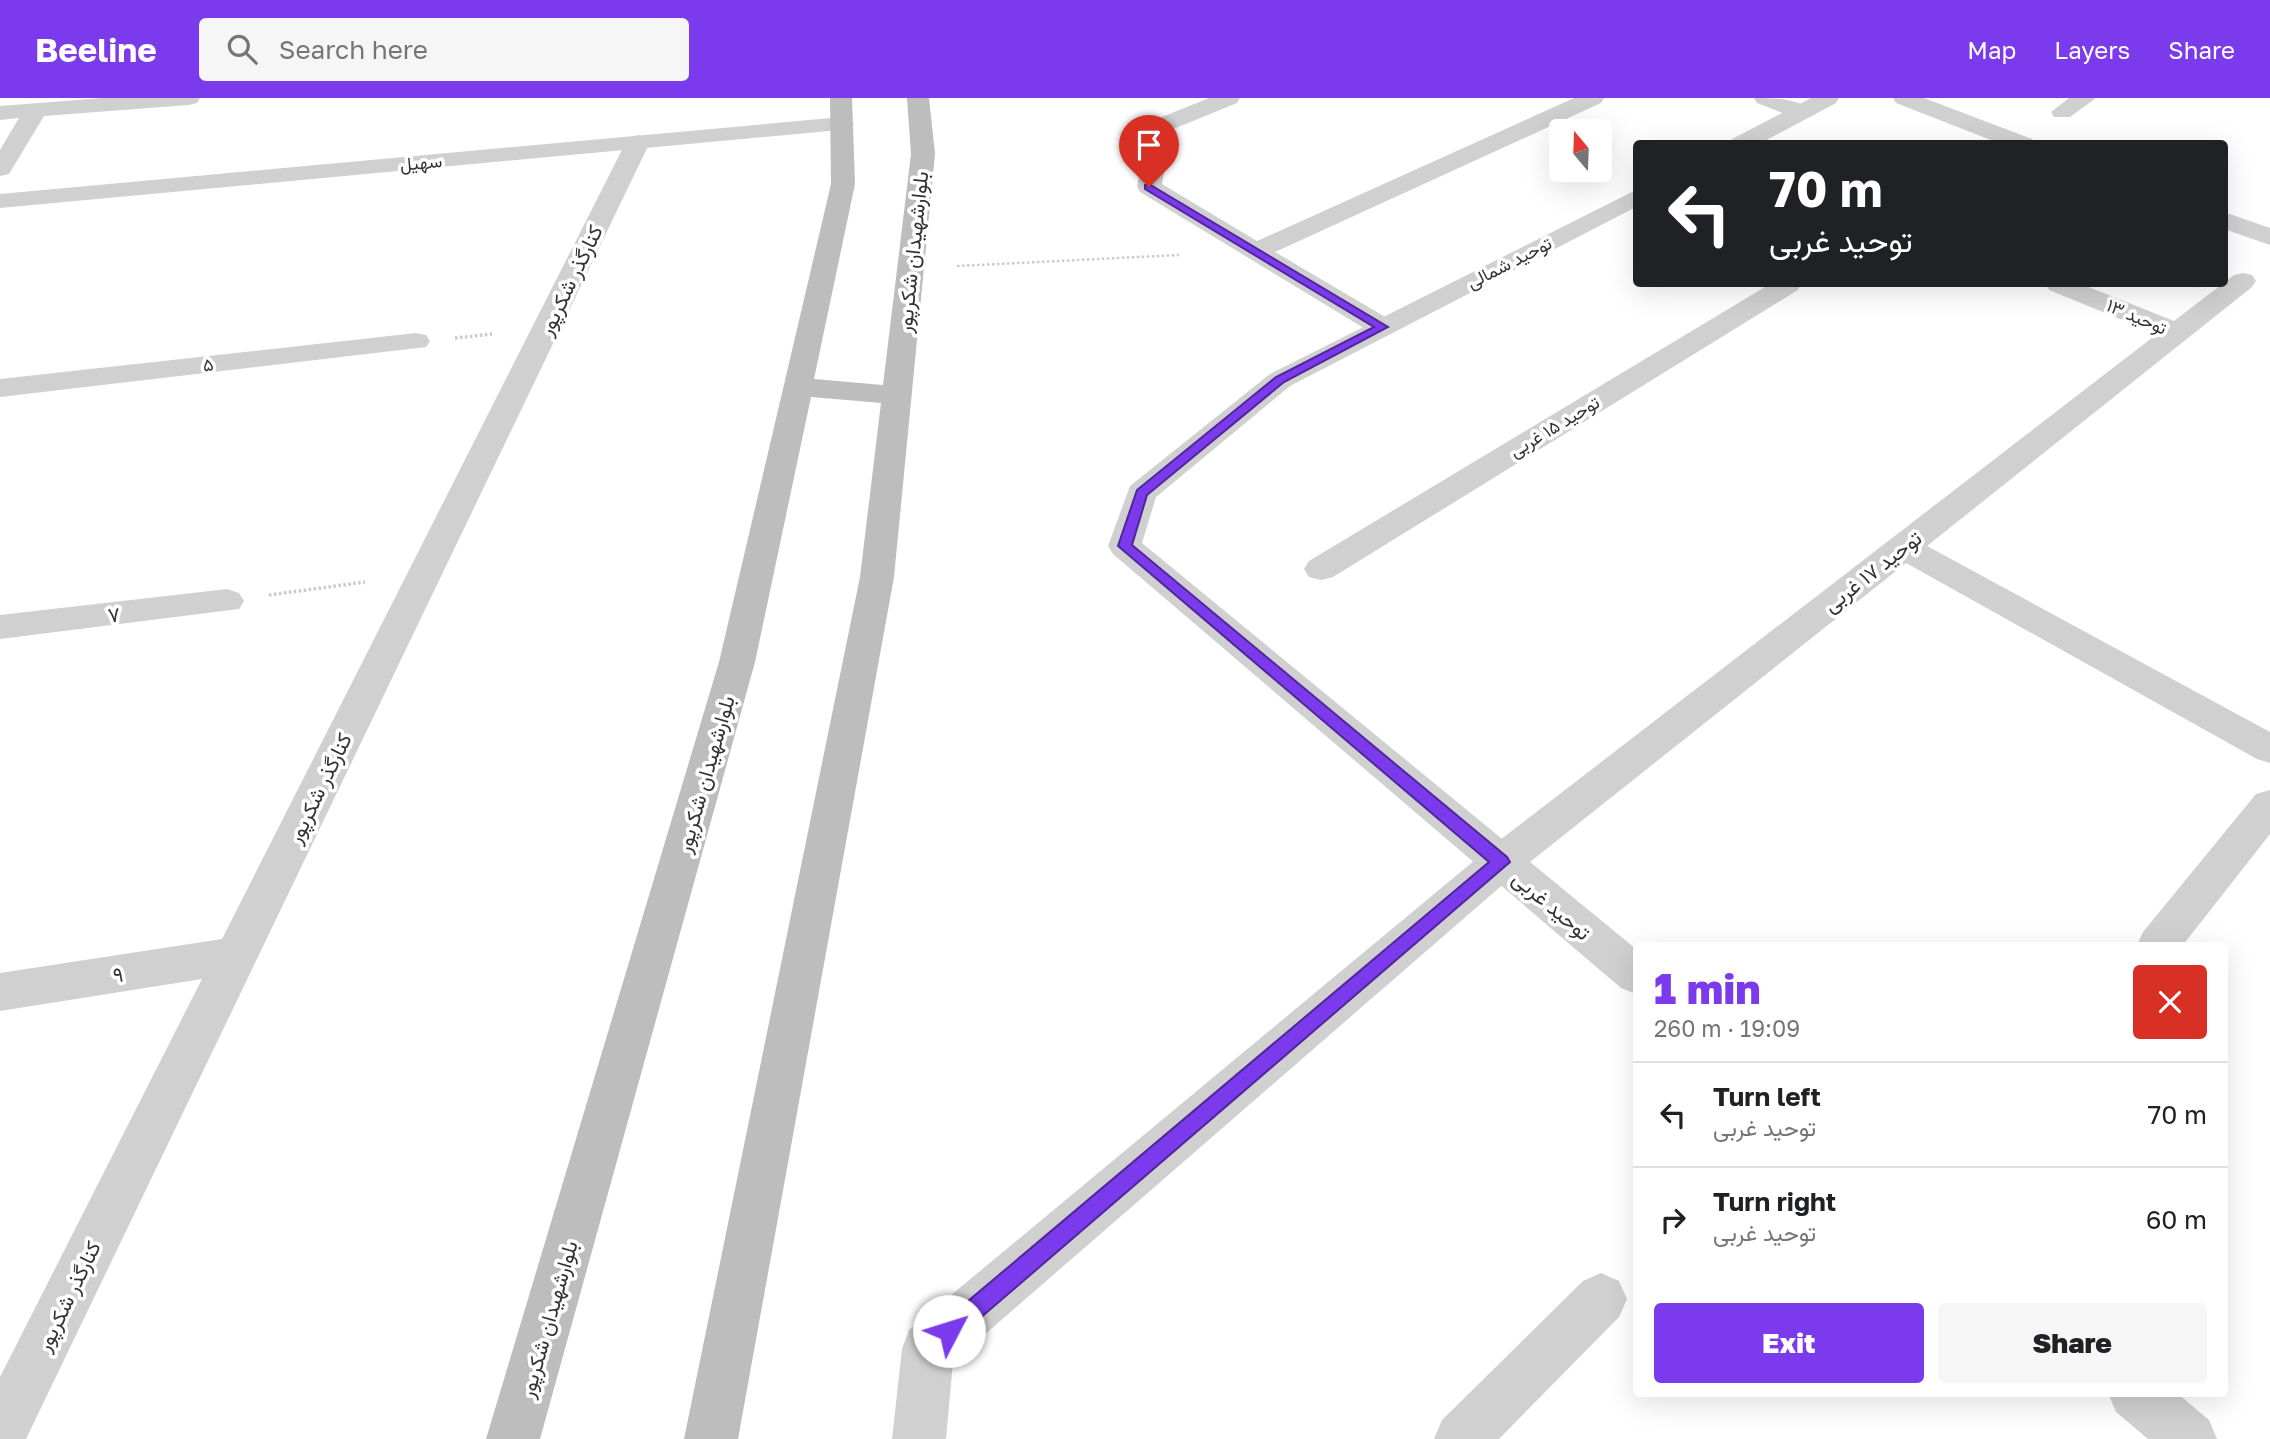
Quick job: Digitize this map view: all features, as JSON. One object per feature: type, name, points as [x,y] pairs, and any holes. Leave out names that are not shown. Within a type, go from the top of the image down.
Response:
[{"type":"main road","name":"بلوارشهیدان شکرپور","points":[[711,1439],[877,578],[923,154],[918,98]]},
{"type":"main road","name":"بلوارشهیدان شکرپور","points":[[513,1439],[737,662],[843,184],[842,111]]},
{"type":"main road","points":[[798,387],[897,395]]},
{"type":"street","points":[[0,113],[189,98]]},
{"type":"street","points":[[1229,98],[1160,126],[1149,187],[1382,327]]},
{"type":"street","points":[[1255,251],[1593,98]]},
{"type":"street","points":[[1765,98],[1801,112]]},
{"type":"street","points":[[1748,140],[1828,98]]},
{"type":"street","points":[[1904,98],[2014,140]]},
{"type":"street","points":[[2062,112],[2085,98]]},
{"type":"street","points":[[0,169],[36,110]]},
{"type":"street","name":"سهیل","points":[[0,201],[638,142],[842,111]]},
{"type":"street","name":"کنارگذر شکرپور","points":[[0,1433],[638,142]]},
{"type":"street","name":"توحید شمالی","points":[[1382,327],[1633,199]]},
{"type":"street","points":[[2228,221],[2270,237]]},
{"type":"street","name":"توحید ۱۷ غربی","points":[[919,1439],[928,1349],[1501,862],[2243,281]]},
{"type":"street","name":"توحید ۱۵ غربی","points":[[1321,569],[1783,287]]},
{"type":"street","name":"توحید ۱۳","points":[[2066,287],[2177,332]]},
{"type":"street","name":"توحید غربی","points":[[1382,327],[1280,380],[1141,493],[1125,546],[1633,972]]},
{"type":"street","name":"۵","points":[[0,388],[416,341]]},
{"type":"street","points":[[1903,547],[2270,749]]},
{"type":"street","name":"۷","points":[[0,627],[227,601]]},
{"type":"street","points":[[2160,942],[2270,805]]},
{"type":"street","name":"۹","points":[[0,992],[237,955]]},
{"type":"street","points":[[1472,1435],[1601,1299]]},
{"type":"street","points":[[2140,1397],[2190,1439]]},
{"type":"path","points":[[911,268],[1255,251]]},
{"type":"path","points":[[416,341],[546,329]]},
{"type":"path","points":[[227,601],[425,574]]},
{"type":"route","points":[[949,1331],[1501,862],[1125,546],[1141,493],[1280,380],[1382,327],[1149,187]]}]
